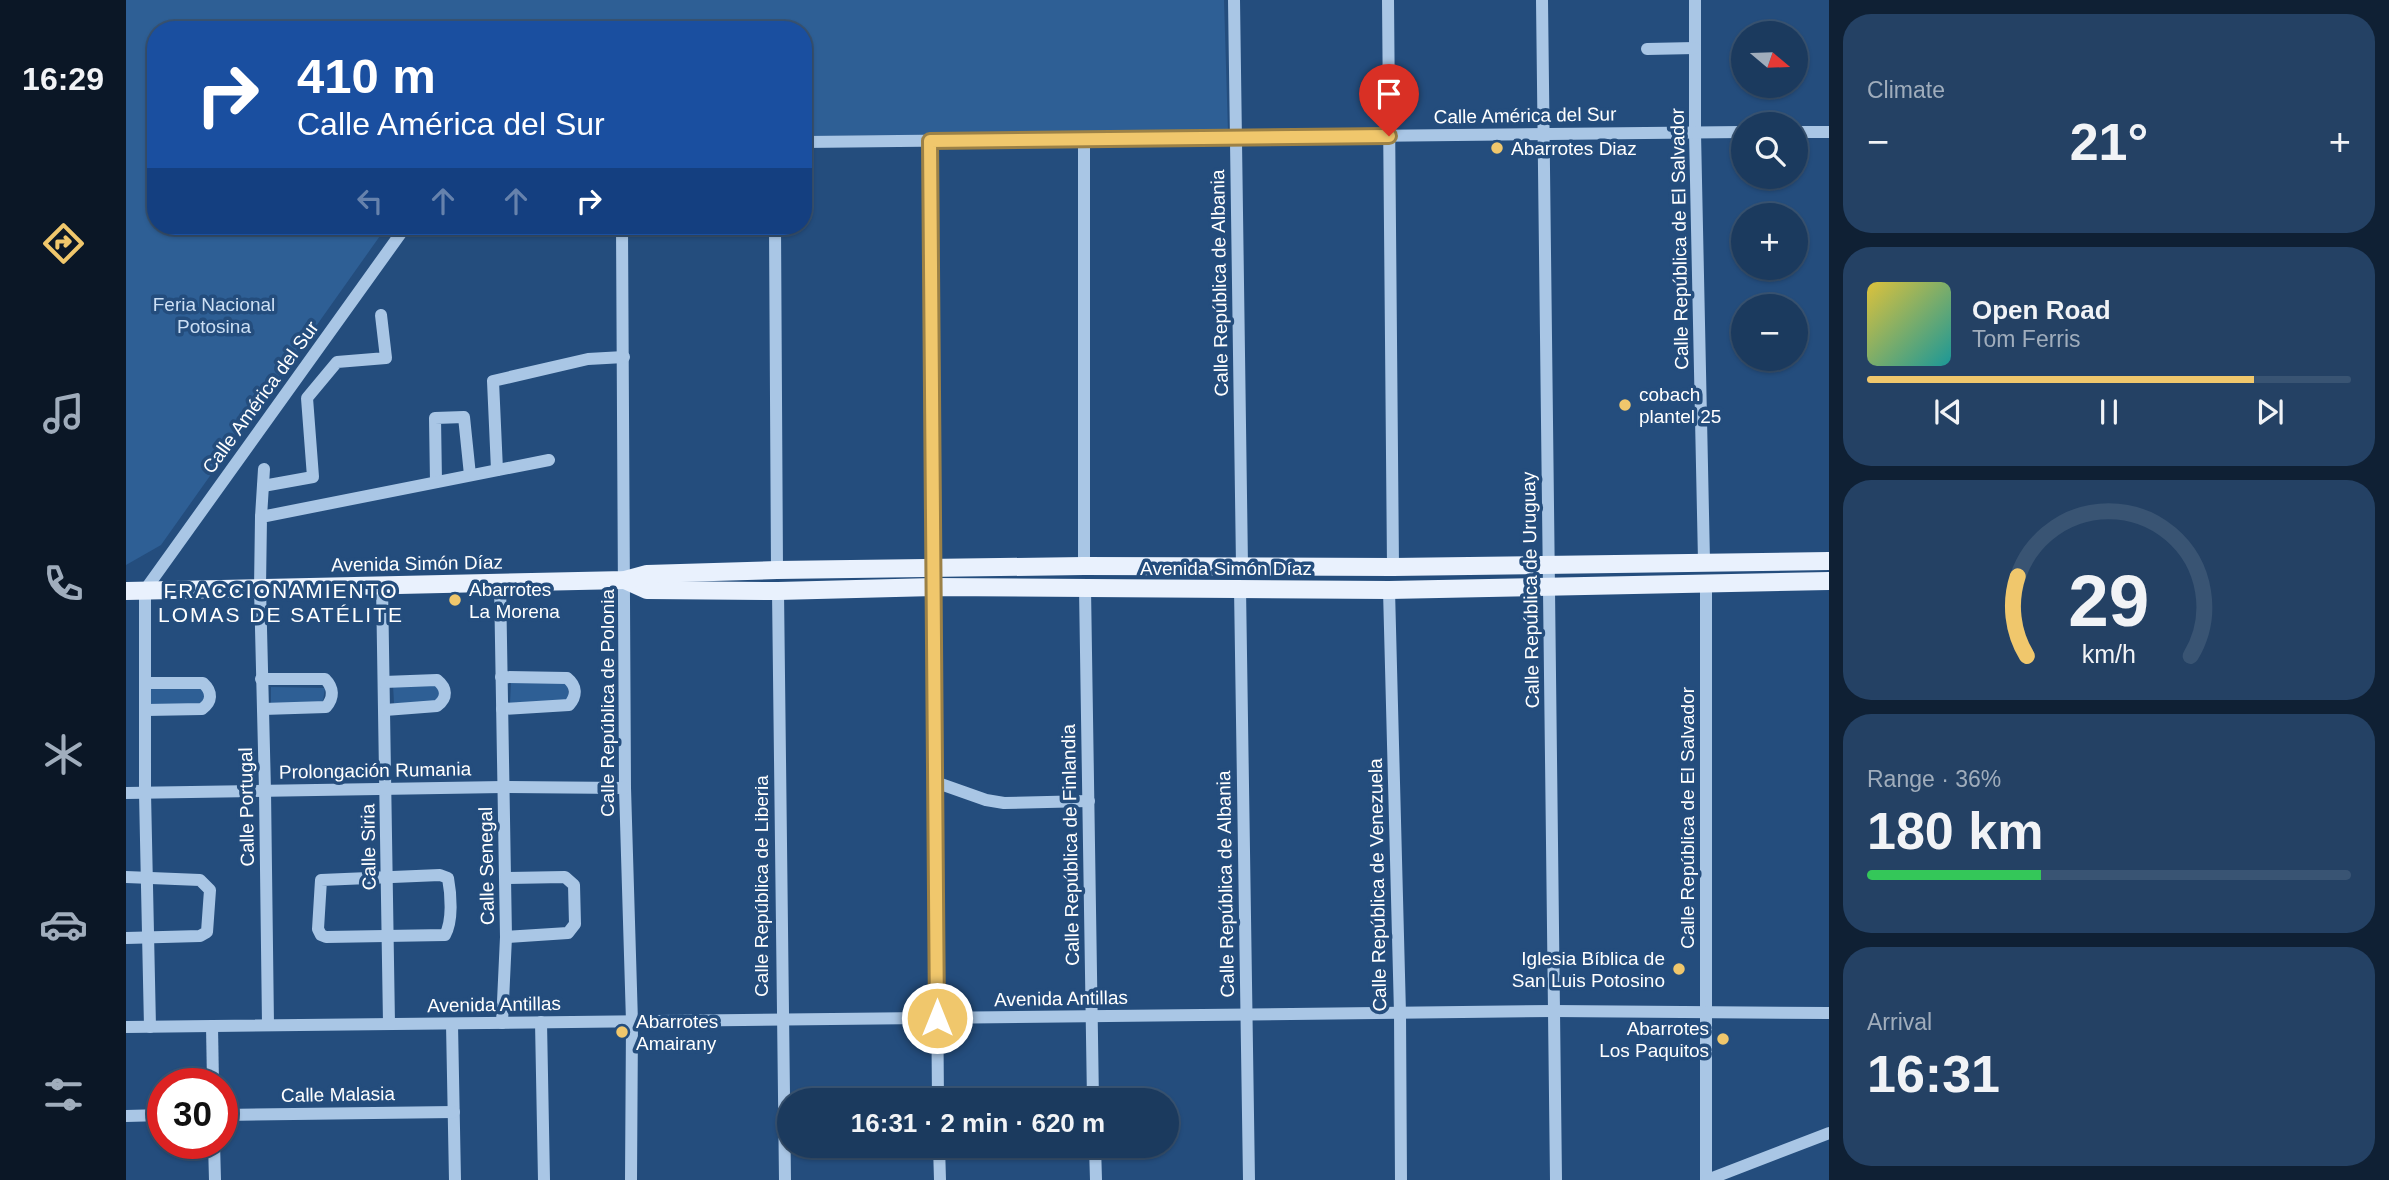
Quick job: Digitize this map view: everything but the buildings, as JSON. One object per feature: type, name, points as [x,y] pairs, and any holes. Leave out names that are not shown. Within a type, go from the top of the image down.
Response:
[{"type":"main road","name":"Avenida Simón Díaz","points":[[126,591],[625,580],[647,574],[777,570],[1084,566],[1393,567],[1829,561]]},
{"type":"main road","name":"Avenida Simón Díaz","points":[[625,580],[647,590],[778,592],[934,587],[1390,590],[1829,581]]},
{"type":"street","name":"Calle República de Albania","points":[[1234,0],[1242,566]]},
{"type":"street","points":[[1388,0],[1393,567]]},
{"type":"street","name":"Calle República de Uruguay","points":[[1542,0],[1556,1180]]},
{"type":"street","name":"Calle República de El Salvador","points":[[1695,0],[1695,133],[1704,561]]},
{"type":"street","points":[[1647,49],[1695,48]]},
{"type":"street","name":"Calle América del Sur","points":[[812,142],[1731,132]]},
{"type":"street","points":[[1808,132],[1829,132]]},
{"type":"street","points":[[1084,139],[1084,566]]},
{"type":"street","points":[[930,141],[938,1088]]},
{"type":"street","name":"Calle América del Sur","points":[[145,590],[400,235]]},
{"type":"street","name":"Calle República de Polonia","points":[[622,235],[625,788],[632,1021],[631,1180]]},
{"type":"street","points":[[775,235],[777,570]]},
{"type":"street","points":[[263,486],[313,477],[307,398],[337,362],[386,358],[381,314]]},
{"type":"street","points":[[497,470],[493,382],[588,359],[624,357]]},
{"type":"street","points":[[436,482],[435,418],[464,417],[470,475]]},
{"type":"street","points":[[261,517],[549,460]]},
{"type":"street","name":"Calle Portugal","points":[[264,469],[260,588],[268,1025]]},
{"type":"street","name":"Calle Senegal","points":[[500,582],[506,878],[502,1023]]},
{"type":"street","name":"Calle República de El Salvador","points":[[1706,582],[1707,1180]]},
{"type":"street","name":"Calle Siria","points":[[382,585],[389,1024]]},
{"type":"street","name":"Calle República de Finlandia","points":[[1085,588],[1093,1088]]},
{"type":"street","name":"Calle República de Albania","points":[[1240,588],[1249,1180]]},
{"type":"street","points":[[145,590],[145,793],[150,1027]]},
{"type":"street","name":"Calle República de Venezuela","points":[[1390,590],[1401,1180]]},
{"type":"street","name":"Calle República de Liberia","points":[[778,592],[785,1180]]},
{"type":"street","points":[[501,677],[567,678],[576,691],[574,700],[569,705],[502,709]]},
{"type":"street","points":[[261,679],[325,680],[331,685],[332,692],[331,701],[326,707],[263,709]]},
{"type":"street","points":[[384,682],[437,680],[446,692],[443,701],[437,706],[385,710]]},
{"type":"street","points":[[146,683],[203,683],[211,696],[208,705],[202,709],[146,710]]},
{"type":"street","points":[[935,782],[986,800],[1004,803],[1089,801]]},
{"type":"street","name":"Prolongación Rumania","points":[[126,793],[503,787],[625,788]]},
{"type":"street","points":[[440,875],[448,878],[449,928],[445,935],[388,937],[321,935],[318,929],[321,880],[440,875]]},
{"type":"street","points":[[126,877],[200,880],[210,890],[207,932],[200,936],[126,938]]},
{"type":"street","points":[[506,878],[565,877],[570,880],[574,885],[575,924],[568,933],[506,937]]},
{"type":"street","name":"Avenida Antillas","points":[[126,1027],[1399,1013],[1829,1013]]},
{"type":"street","points":[[541,1022],[544,1180]]},
{"type":"street","points":[[452,1024],[454,1180]]},
{"type":"street","points":[[212,1026],[213,1068]]},
{"type":"street","name":"Calle Malasia","points":[[238,1115],[454,1112]]},
{"type":"street","points":[[126,1116],[147,1115]]},
{"type":"street","points":[[1707,1180],[1829,1133]]},
{"type":"street","points":[[939,1158],[940,1180]]},
{"type":"street","points":[[1095,1158],[1096,1180]]},
{"type":"street","points":[[214,1159],[215,1180]]},
{"type":"green space","name":"Feria Nacional Potosina","points":[[126,0],[1224,0],[1228,132],[812,136],[812,21],[147,21],[147,235],[381,235],[161,545],[126,565]]},
{"type":"green space","points":[[567,681],[569,700],[510,703],[511,683]]},
{"type":"green space","points":[[442,684],[442,703],[394,703],[393,685]]},
{"type":"green space","points":[[151,687],[207,689],[206,711],[150,704]]},
{"type":"green space","points":[[271,687],[325,688],[322,707],[271,707]]},
{"type":"place","name":"Abarrotes Diaz","points":[[1497,148]]},
{"type":"place","name":"cobach plantel 25","points":[[1625,405]]},
{"type":"place","name":"Abarrotes La Morena","points":[[455,600]]},
{"type":"place","name":"Iglesia Bíblica de San Luis Potosino","points":[[1679,969]]},
{"type":"place","name":"Abarrotes Amairany","points":[[622,1032]]},
{"type":"place","name":"Abarrotes Los Paquitos","points":[[1723,1039]]},
{"type":"district","name":"FRACCIONAMIENTO LOMAS DE SATÉLITE","points":[[281,603]]},
{"type":"route","points":[[937,1018],[930,141],[1389,136]]}]
